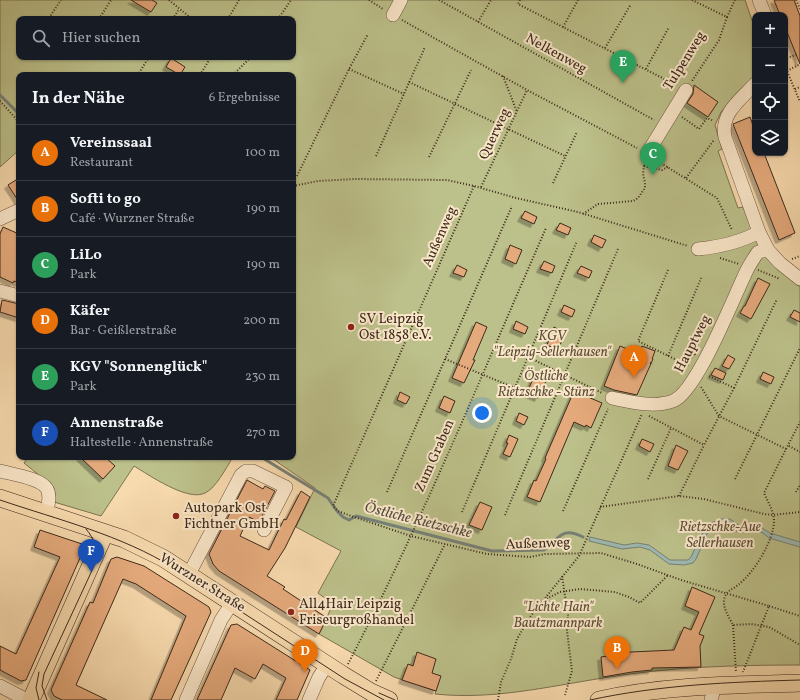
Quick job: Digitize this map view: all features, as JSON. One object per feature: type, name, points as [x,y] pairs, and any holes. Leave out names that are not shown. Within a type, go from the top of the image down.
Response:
[{"type":"main road","name":"Wurzner Straße","points":[[0,498],[127,540],[159,556],[189,574],[327,665],[371,692],[389,700]]},
{"type":"main road","points":[[30,700],[105,533]]},
{"type":"main road","points":[[599,700],[629,694],[713,693],[738,685],[800,683]]},
{"type":"street","points":[[393,15],[400,0]]},
{"type":"street","points":[[759,0],[764,12]]},
{"type":"street","points":[[752,87],[732,108],[727,116],[718,123],[725,137],[759,232],[768,250],[780,263],[800,279]]},
{"type":"street","name":"Tulpenweg","points":[[645,160],[686,90]]},
{"type":"street","points":[[0,219],[16,211]]},
{"type":"street","points":[[698,248],[714,248],[759,232]]},
{"type":"street","name":"Hauptweg","points":[[612,398],[638,403],[663,404],[674,401],[680,397],[696,377],[749,267],[758,252],[768,250]]},
{"type":"street","points":[[0,291],[16,295]]},
{"type":"street","points":[[0,471],[26,477],[47,488],[49,502],[46,514]]},
{"type":"street","points":[[189,574],[241,475],[246,471],[253,471],[286,487],[264,530]]},
{"type":"street","points":[[186,700],[221,620],[232,602]]},
{"type":"street","points":[[309,700],[319,677],[327,665]]},
{"type":"street","points":[[0,686],[27,700]]},
{"type":"path","points":[[50,16],[61,0]]},
{"type":"path","points":[[101,16],[111,0]]},
{"type":"path","points":[[169,0],[188,16]]},
{"type":"path","points":[[230,16],[239,0]]},
{"type":"path","points":[[280,16],[291,0]]},
{"type":"path","points":[[369,0],[393,15],[503,76],[662,170],[668,167]]},
{"type":"path","name":"Nelkenweg","points":[[439,0],[664,126]]},
{"type":"path","points":[[478,22],[491,0]]},
{"type":"path","points":[[520,0],[518,4],[686,90]]},
{"type":"path","points":[[563,27],[578,0]]},
{"type":"path","points":[[692,0],[727,17]]},
{"type":"path","name":"Tulpenweg","points":[[686,90],[718,40],[735,0]]},
{"type":"path","points":[[796,0],[800,9]]},
{"type":"path","points":[[605,48],[631,4]]},
{"type":"path","points":[[175,16],[179,9]]},
{"type":"path","points":[[646,69],[669,27]]},
{"type":"path","points":[[297,176],[349,69],[368,34]]},
{"type":"path","points":[[376,156],[425,47]]},
{"type":"path","points":[[788,58],[798,54]]},
{"type":"path","points":[[140,72],[147,60]]},
{"type":"path","points":[[202,72],[208,60]]},
{"type":"path","points":[[236,72],[248,60]]},
{"type":"path","points":[[788,70],[800,64]]},
{"type":"path","points":[[349,69],[404,94]]},
{"type":"path","points":[[429,157],[471,70]]},
{"type":"path","points":[[788,73],[800,102]]},
{"type":"path","points":[[503,76],[517,112]]},
{"type":"path","points":[[409,82],[565,156]]},
{"type":"path","points":[[795,89],[800,87]]},
{"type":"path","name":"Querweg","points":[[481,188],[527,90]]},
{"type":"path","points":[[0,101],[16,119]]},
{"type":"path","points":[[673,111],[700,129],[707,118],[718,123],[686,178]]},
{"type":"path","points":[[553,183],[577,132]]},
{"type":"path","points":[[645,160],[668,167],[717,198],[737,240]]},
{"type":"path","points":[[583,214],[598,204],[633,201],[638,198],[643,193],[645,188],[643,174],[645,160]]},
{"type":"path","points":[[296,185],[318,181],[356,179],[447,180],[583,214],[698,248],[707,254],[749,267],[786,282]]},
{"type":"path","name":"Außenweg","points":[[474,186],[333,506],[338,511],[356,518],[412,535],[487,554],[510,557],[530,557],[545,554],[601,553],[726,594],[800,616]]},
{"type":"path","points":[[387,492],[512,206]]},
{"type":"path","name":"Zum Graben","points":[[343,675],[412,535],[546,228]]},
{"type":"path","points":[[462,512],[577,241]]},
{"type":"path","points":[[505,515],[618,249]]},
{"type":"path","points":[[668,270],[638,341],[668,356],[702,276]]},
{"type":"path","points":[[734,388],[777,299]]},
{"type":"path","points":[[735,479],[800,348]]},
{"type":"path","points":[[528,357],[612,398],[563,511]]},
{"type":"path","points":[[445,359],[515,388]]},
{"type":"path","points":[[696,377],[712,406],[720,416],[786,449]]},
{"type":"path","points":[[498,700],[501,682],[511,659],[517,639],[530,617],[580,553],[643,413]]},
{"type":"path","points":[[738,685],[736,676],[733,625],[725,608],[724,600],[729,590],[738,585],[752,571],[760,560],[772,536],[774,525],[773,515],[764,493],[800,422]]},
{"type":"path","points":[[648,479],[671,428]]},
{"type":"path","points":[[679,496],[704,445]]},
{"type":"path","points":[[788,446],[800,452]]},
{"type":"path","points":[[796,492],[800,485]]},
{"type":"path","points":[[600,507],[679,496],[704,499],[764,514],[773,515],[800,512]]},
{"type":"path","points":[[371,692],[445,544]]},
{"type":"path","points":[[543,600],[565,590],[580,589],[615,592],[629,596],[640,603],[668,575]]},
{"type":"path","points":[[562,576],[568,615],[567,631],[572,671],[565,695]]},
{"type":"path","points":[[738,685],[769,606]]},
{"type":"path","points":[[733,625],[751,624],[769,626],[800,645]]},
{"type":"green space","name":"Östliche Rietzschke - Stünz","points":[[0,0],[745,0],[752,20],[752,79],[721,112],[715,125],[722,149],[718,151],[738,208],[743,207],[750,225],[766,254],[800,287],[800,665],[751,665],[676,669],[627,674],[519,692],[477,695],[435,694],[436,691],[394,677],[319,634],[333,604],[318,593],[341,551],[296,527],[315,488],[274,460],[296,460],[296,72],[16,72],[16,153],[0,167]]},
{"type":"green space","points":[[26,460],[231,460],[213,487],[205,493],[198,495],[179,491],[134,466],[101,516],[54,502],[45,480],[24,463]]},
{"type":"water","points":[[721,519],[730,519],[741,527],[751,524],[757,525],[770,533],[800,542],[800,547],[769,538],[763,533],[753,529],[746,532],[735,531],[728,523],[716,525],[711,529],[693,563],[684,565],[669,564],[650,550],[640,547],[622,549],[589,541],[590,537],[624,545],[637,543],[649,545],[670,560],[688,560],[691,557],[702,534],[711,523]]},
{"type":"building","points":[[131,0],[152,0],[157,3],[151,12]]},
{"type":"building","points":[[774,0],[794,0],[800,16],[800,64],[788,34],[788,12],[779,12]]},
{"type":"building","points":[[170,60],[174,60],[185,67],[182,72],[175,72],[166,67]]},
{"type":"building","points":[[694,85],[718,102],[708,117],[687,103],[693,94]]},
{"type":"building","points":[[750,117],[752,123],[752,156],[765,156],[795,233],[779,240],[733,124]]},
{"type":"building","points":[[16,180],[16,197],[8,185]]},
{"type":"building","points":[[525,211],[537,217],[534,224],[521,218]]},
{"type":"building","points":[[560,223],[571,228],[568,235],[556,230]]},
{"type":"building","points":[[3,227],[16,233],[16,282],[14,281],[13,283],[0,277],[0,234]]},
{"type":"building","points":[[594,235],[606,240],[602,248],[591,242]]},
{"type":"building","points":[[510,245],[522,250],[516,264],[505,259]]},
{"type":"building","points":[[544,261],[555,266],[552,273],[540,269]]},
{"type":"building","points":[[457,265],[467,270],[464,277],[453,273]]},
{"type":"building","points":[[581,266],[592,271],[589,278],[577,273]]},
{"type":"building","points":[[758,278],[770,284],[751,319],[740,313],[745,306]]},
{"type":"building","points":[[2,300],[16,303],[16,317],[0,312]]},
{"type":"building","points":[[564,305],[575,310],[572,317],[561,312]]},
{"type":"building","points":[[794,310],[800,313],[800,322],[790,317]]},
{"type":"building","points":[[516,321],[528,327],[525,334],[513,329]]},
{"type":"building","points":[[476,322],[487,327],[473,360],[475,360],[464,383],[452,378]]},
{"type":"building","points":[[554,327],[565,333],[558,350],[547,345]]},
{"type":"building","points":[[690,344],[698,347],[695,355],[687,351]]},
{"type":"building","points":[[620,346],[632,351],[633,349],[635,350],[637,346],[641,348],[642,346],[655,351],[637,395],[614,390],[604,386]]},
{"type":"building","points":[[728,355],[735,359],[729,369],[722,366]]},
{"type":"building","points":[[715,368],[726,373],[723,380],[711,375]]},
{"type":"building","points":[[763,372],[774,377],[771,384],[760,379]]},
{"type":"building","points":[[535,374],[547,379],[538,398],[527,393]]},
{"type":"building","points":[[574,391],[602,403],[591,428],[574,422],[540,502],[527,497],[534,480],[536,481],[546,459],[545,458]]},
{"type":"building","points":[[400,392],[410,397],[406,404],[397,400]]},
{"type":"building","points":[[444,396],[455,401],[450,413],[439,408]]},
{"type":"building","points":[[519,413],[528,417],[524,425],[516,421]]},
{"type":"building","points":[[509,435],[518,439],[510,457],[503,454],[508,443],[506,443]]},
{"type":"building","points":[[642,439],[654,444],[650,452],[639,446]]},
{"type":"building","points":[[676,445],[688,451],[678,470],[668,466]]},
{"type":"building","points":[[83,460],[108,460],[115,466],[103,479]]},
{"type":"building","points":[[247,480],[263,489],[265,486],[275,491],[259,522],[249,517],[240,536],[269,550],[284,519],[286,520],[301,491],[310,497],[285,548],[267,576],[285,587],[283,589],[327,618],[319,634],[219,571],[213,564],[209,554]]},
{"type":"building","points":[[480,502],[492,507],[482,530],[469,525]]},
{"type":"building","points":[[40,530],[82,544],[84,549],[26,680],[21,681],[0,670],[0,646],[16,654],[60,557],[34,547]]},
{"type":"building","points":[[117,557],[144,566],[209,607],[211,612],[171,700],[151,700],[186,616],[136,584],[123,579],[76,685],[107,700],[62,700],[54,696],[51,690],[90,602],[93,603],[111,559]]},
{"type":"building","points":[[692,587],[715,597],[699,634],[704,636],[700,646],[701,667],[652,668],[652,670],[603,677],[601,657],[631,652],[674,650],[684,627],[691,630],[699,612],[685,606]]},
{"type":"building","points":[[237,624],[310,670],[297,700],[276,700],[286,678],[263,664],[255,679],[235,668],[221,700],[197,700],[231,625]]},
{"type":"building","points":[[417,652],[436,659],[432,673],[441,676],[436,691],[402,680],[408,664],[413,666]]},
{"type":"waterway","name":"Östliche Rietzschke","points":[[0,95],[16,111]]},
{"type":"waterway","name":"Östliche Rietzschke","points":[[266,460],[328,498],[337,511],[349,520],[356,516],[492,551],[544,550],[565,533],[583,537]]},
{"type":"tram line","points":[[0,500],[89,529],[154,556],[345,679],[384,700]]},
{"type":"tram line","points":[[47,700],[42,686],[44,674],[95,564],[95,545],[92,537],[86,529]]},
{"type":"tram line","points":[[39,672],[36,688],[39,700]]},
{"type":"tram line","points":[[590,700],[642,691],[694,685],[800,680]]},
{"type":"tram line","points":[[379,693],[395,700]]},
{"type":"place","name":"KGV \"Sonnenglück\"","points":[[623,83]]},
{"type":"place","name":"LiLo","points":[[653,175]]},
{"type":"place","name":"SV Leipzig Ost 1858 e.V.","points":[[351,327]]},
{"type":"place","name":"Vereinssaal","points":[[634,378]]},
{"type":"place","name":"Autopark Ost Fichtner GmbH","points":[[176,516]]},
{"type":"place","name":"Annenstraße","points":[[91,572]]},
{"type":"place","name":"All4Hair Leipzig Friseurgroßhandel","points":[[291,612]]},
{"type":"place","name":"Softi to go","points":[[617,669]]},
{"type":"place","name":"Käfer","points":[[305,672]]},
{"type":"park label","name":"KGV \"Leipzig-Sellerhausen\"","points":[[552,344]]},
{"type":"park label","name":"Rietzschke-Aue Sellerhausen","points":[[720,536]]},
{"type":"park label","name":"\"Lichte Hain\" Bautzmannpark","points":[[558,616]]}]
